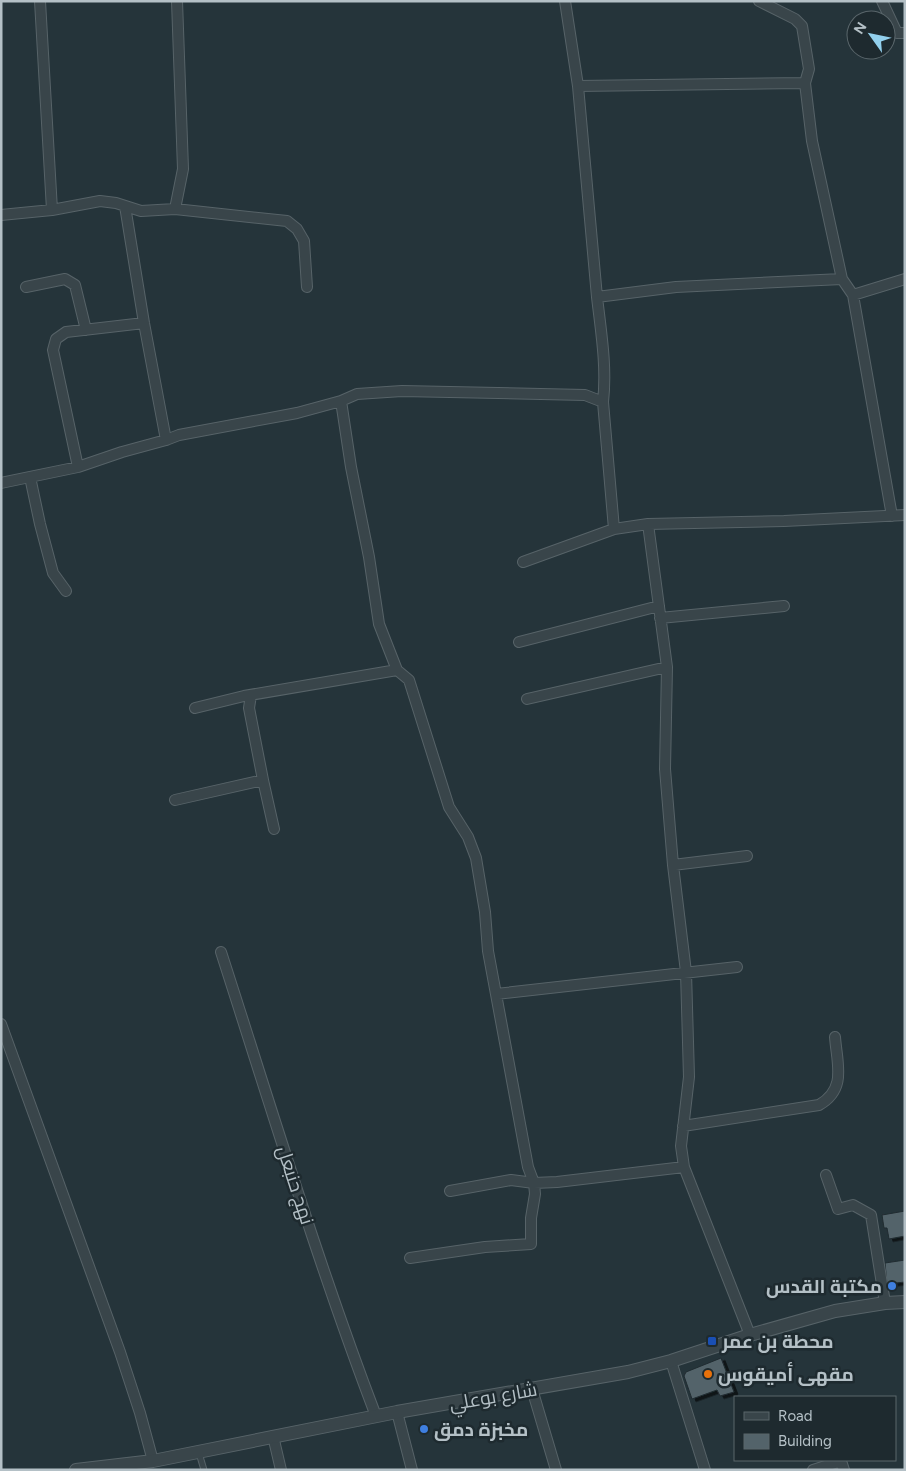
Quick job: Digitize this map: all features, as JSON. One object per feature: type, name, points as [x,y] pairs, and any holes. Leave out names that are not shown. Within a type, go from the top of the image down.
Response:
[{"type":"street","points":[[40,1],[52,210]]},
{"type":"street","points":[[175,209],[183,169],[177,1]]},
{"type":"street","points":[[565,1],[578,86],[603,346],[605,386],[603,402],[614,529]]},
{"type":"street","points":[[759,1],[795,19],[802,26],[809,69],[805,83],[812,141],[842,280],[853,295],[892,516]]},
{"type":"street","points":[[882,1],[897,34],[905,33]]},
{"type":"street","points":[[578,86],[805,83]]},
{"type":"street","points":[[1,215],[52,210],[100,201],[140,211],[175,209],[287,221],[297,228],[304,241],[307,287]]},
{"type":"street","points":[[125,206],[166,440]]},
{"type":"street","points":[[129,232],[140,211]]},
{"type":"street","points":[[26,287],[65,279],[75,285],[86,330]]},
{"type":"street","points":[[853,295],[905,279]]},
{"type":"street","points":[[597,297],[676,286],[842,280]]},
{"type":"street","points":[[78,467],[53,344],[60,334],[66,332],[144,323]]},
{"type":"street","points":[[1,483],[78,467],[180,434],[297,413],[341,401],[357,394],[402,391],[585,395],[603,402]]},
{"type":"street","points":[[341,401],[379,624],[397,670],[409,680],[449,807],[468,837],[476,858],[496,994],[528,1167],[534,1183],[535,1194],[531,1218],[532,1244],[485,1247],[410,1258]]},
{"type":"street","points":[[30,477],[40,524],[54,573],[66,591]]},
{"type":"street","points":[[523,562],[614,529],[648,524],[784,521],[905,515]]},
{"type":"street","points":[[648,524],[667,667],[665,770],[686,972],[689,1077],[681,1146],[684,1167],[750,1335]]},
{"type":"street","points":[[519,642],[658,606]]},
{"type":"street","points":[[660,618],[784,606]]},
{"type":"street","points":[[527,699],[667,667]]},
{"type":"street","points":[[195,708],[244,696],[397,670]]},
{"type":"street","points":[[251,695],[249,708],[274,830]]},
{"type":"street","points":[[175,800],[263,780]]},
{"type":"street","points":[[674,865],[747,856]]},
{"type":"street","name":"نهج حنبعل","points":[[221,952],[291,1170],[356,1363],[376,1416]]},
{"type":"street","points":[[496,994],[737,967]]},
{"type":"street","points":[[1,1024],[120,1352],[153,1461]]},
{"type":"street","points":[[683,1126],[819,1105],[835,1091],[837,1086],[835,1037]]},
{"type":"street","points":[[450,1191],[511,1180],[534,1183],[557,1182],[684,1167]]},
{"type":"street","points":[[826,1175],[838,1209],[853,1205],[871,1215],[885,1303]]},
{"type":"street","name":"شارع بوعلي","points":[[76,1470],[110,1468],[153,1461],[397,1412],[628,1372],[671,1361],[750,1335],[835,1311],[885,1303],[905,1302]]},
{"type":"street","points":[[671,1361],[705,1470]]},
{"type":"street","points":[[532,1389],[556,1470]]},
{"type":"street","points":[[397,1412],[412,1470]]},
{"type":"street","points":[[273,1436],[281,1470]]},
{"type":"street","points":[[813,1470],[841,1461],[844,1470]]},
{"type":"lane","points":[[199,1452],[204,1470]]},
{"type":"building","points":[[905,1211],[905,1236],[889,1239],[887,1228],[884,1228],[882,1215]]},
{"type":"building","points":[[905,1260],[905,1282],[887,1284],[885,1263]]},
{"type":"building","points":[[721,1358],[734,1392],[720,1396],[717,1390],[692,1399],[684,1376],[686,1372]]},
{"type":"place","name":"مكتبة القدس","points":[[892,1286]]},
{"type":"place","name":"محطة بن عمر","points":[[712,1341]]},
{"type":"place","name":"مقهى أميقوس","points":[[708,1374]]},
{"type":"place","name":"مخبزة دمق","points":[[424,1429]]}]
